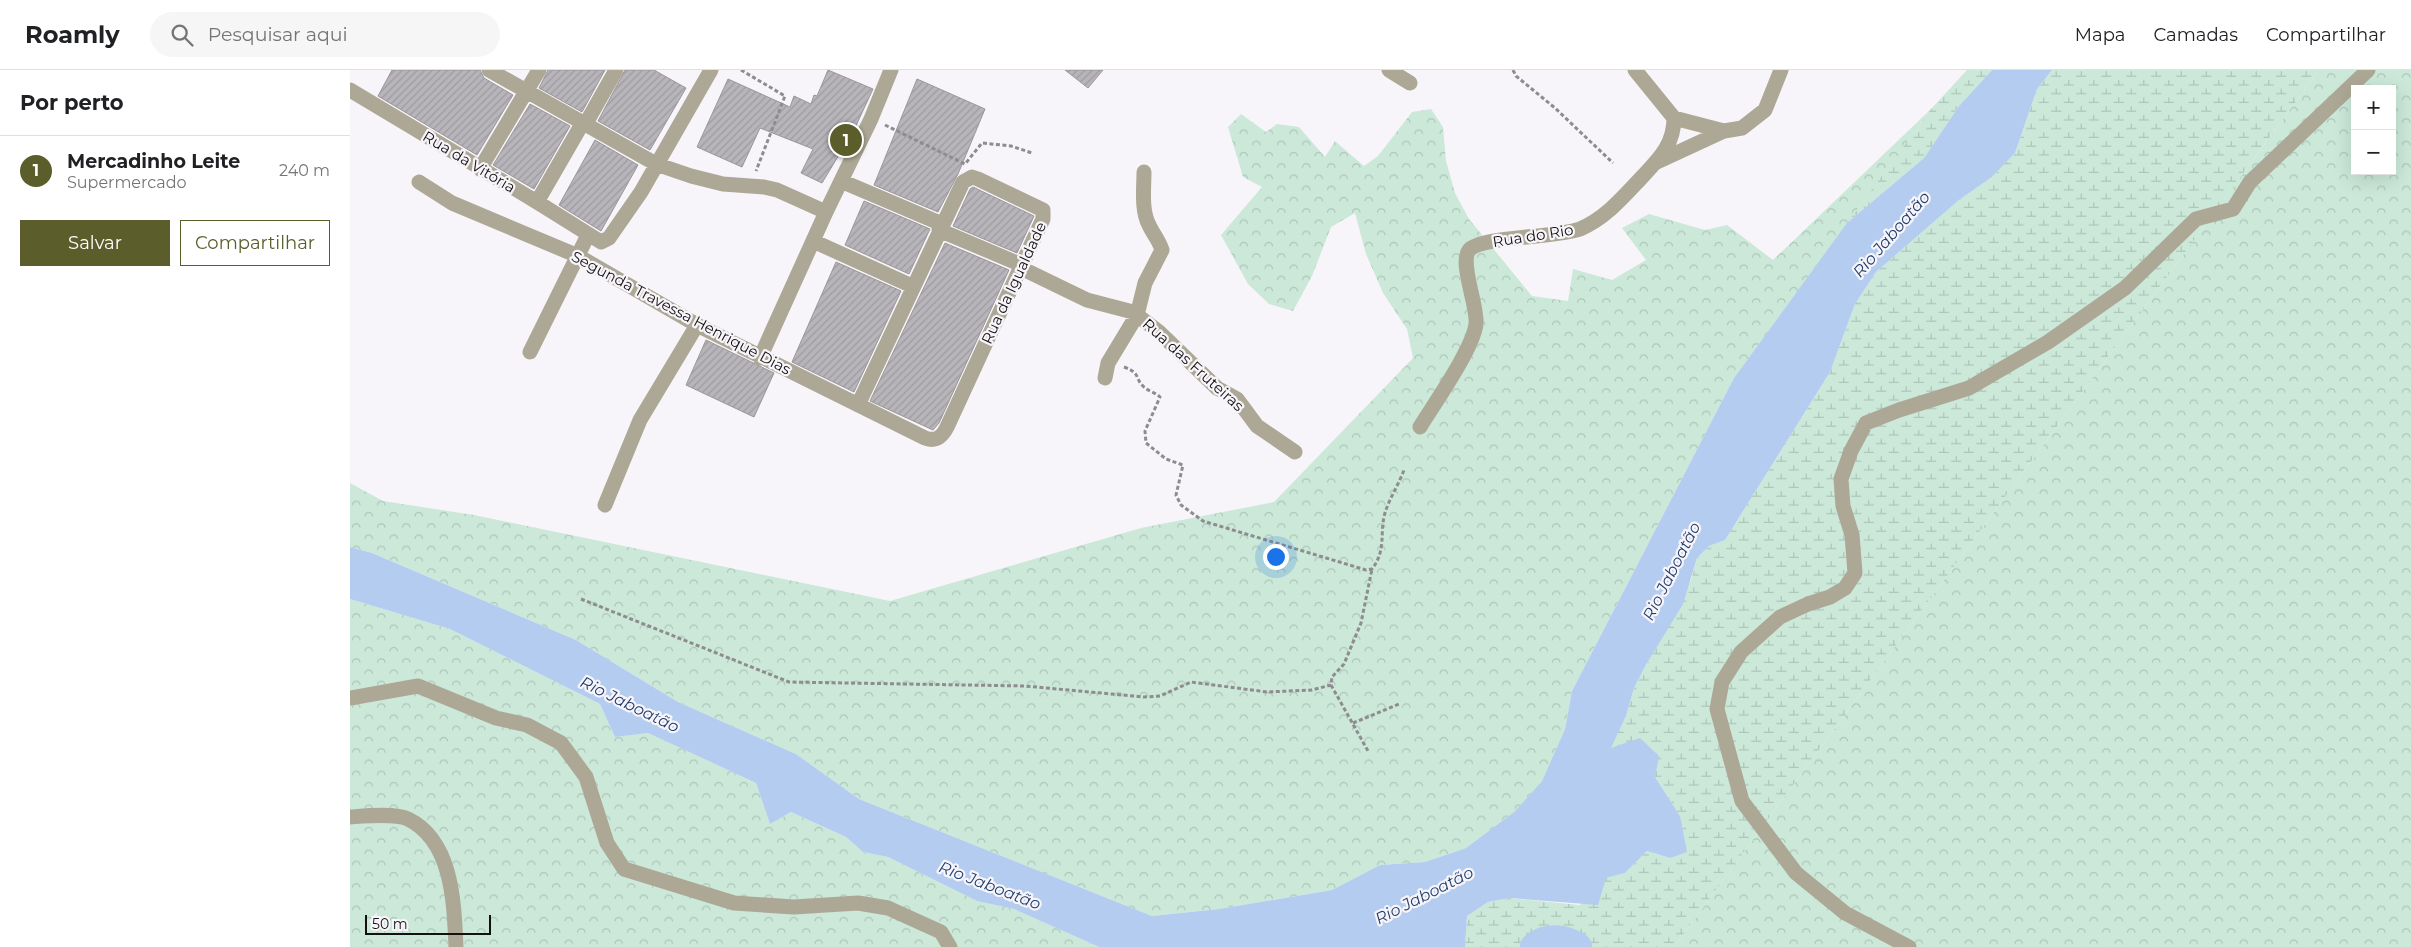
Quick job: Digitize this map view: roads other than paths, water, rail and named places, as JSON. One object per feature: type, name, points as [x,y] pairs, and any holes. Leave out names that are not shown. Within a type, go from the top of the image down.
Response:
[{"type":"street","points":[[489,70],[656,164],[724,184],[777,190],[826,212]]},
{"type":"street","points":[[480,169],[539,70]]},
{"type":"street","points":[[537,202],[616,70]]},
{"type":"street","name":"Rua da Vitória","points":[[350,90],[601,242],[609,238],[641,192],[711,70]]},
{"type":"street","points":[[760,358],[826,212],[871,119],[891,70]]},
{"type":"street","points":[[1389,70],[1410,83]]},
{"type":"street","points":[[1635,70],[1674,118],[1724,131]]},
{"type":"street","points":[[1655,163],[1724,131],[1742,128],[1765,110],[1781,70]]},
{"type":"street","points":[[1909,947],[1845,913],[1796,872],[1742,801],[1717,709],[1722,682],[1741,652],[1780,617],[1808,604],[1830,597],[1845,588],[1855,573],[1852,535],[1843,506],[1841,479],[1851,451],[1866,423],[1899,410],[1968,388],[2048,342],[2125,288],[2196,219],[2233,209],[2250,182],[2368,70]]},
{"type":"street","name":"Rua do Rio","points":[[1420,427],[1469,345],[1476,324],[1470,282],[1466,270],[1469,250],[1479,244],[1494,241],[1540,237],[1580,228],[1604,216],[1655,163],[1669,145],[1674,133],[1674,118]]},
{"type":"street","name":"Rua das Fruteiras","points":[[1105,378],[1110,360],[1137,315],[1145,283],[1162,250],[1159,240],[1148,224],[1144,201],[1144,172]]},
{"type":"street","name":"Rua da Igualdade","points":[[940,227],[963,182],[972,177],[1043,210],[1043,219],[941,436]]},
{"type":"street","name":"Rua das Fruteiras","points":[[841,180],[1087,300],[1133,312],[1160,332],[1218,388],[1237,399],[1258,426],[1295,452]]},
{"type":"street","name":"Segunda Travessa Henrique Dias","points":[[419,182],[452,203],[578,256],[697,325],[760,358],[925,438],[934,440],[941,436]]},
{"type":"street","points":[[858,405],[940,227]]},
{"type":"street","points":[[530,352],[588,235]]},
{"type":"street","points":[[813,241],[912,286]]},
{"type":"street","points":[[605,505],[640,420],[697,325]]},
{"type":"street","points":[[350,698],[418,686],[496,718],[527,725],[562,743],[586,777],[607,843],[624,869],[734,903],[794,907],[858,903],[888,908],[941,932],[950,947]]},
{"type":"street","points":[[350,817],[406,818],[422,828],[435,844],[447,869],[455,917],[456,947]]},
{"type":"water","name":"Rio Jaboatão","points":[[1992,70],[2052,70],[2037,89],[2015,153],[1992,177],[1959,200],[1876,272],[1855,304],[1830,372],[1725,540],[1709,546],[1697,558],[1683,604],[1634,688],[1626,716],[1611,748],[1640,738],[1659,756],[1655,777],[1680,816],[1687,852],[1670,858],[1647,851],[1625,873],[1606,878],[1598,905],[1509,898],[1488,902],[1467,916],[1465,947],[1099,947],[1014,909],[977,901],[888,857],[863,852],[846,837],[791,812],[770,824],[756,783],[648,733],[615,737],[600,704],[450,629],[350,599],[350,547],[372,553],[576,640],[678,702],[796,754],[859,799],[1152,916],[1219,909],[1332,890],[1380,865],[1425,862],[1466,848],[1514,812],[1542,781],[1565,729],[1572,691],[1734,378],[1847,223],[1924,158],[1959,106]]},
{"type":"waterway","points":[[1535,947],[1550,940],[1567,942],[1577,947]]},
{"type":"place","name":"Mercadinho Leite","points":[[846,140]]}]
